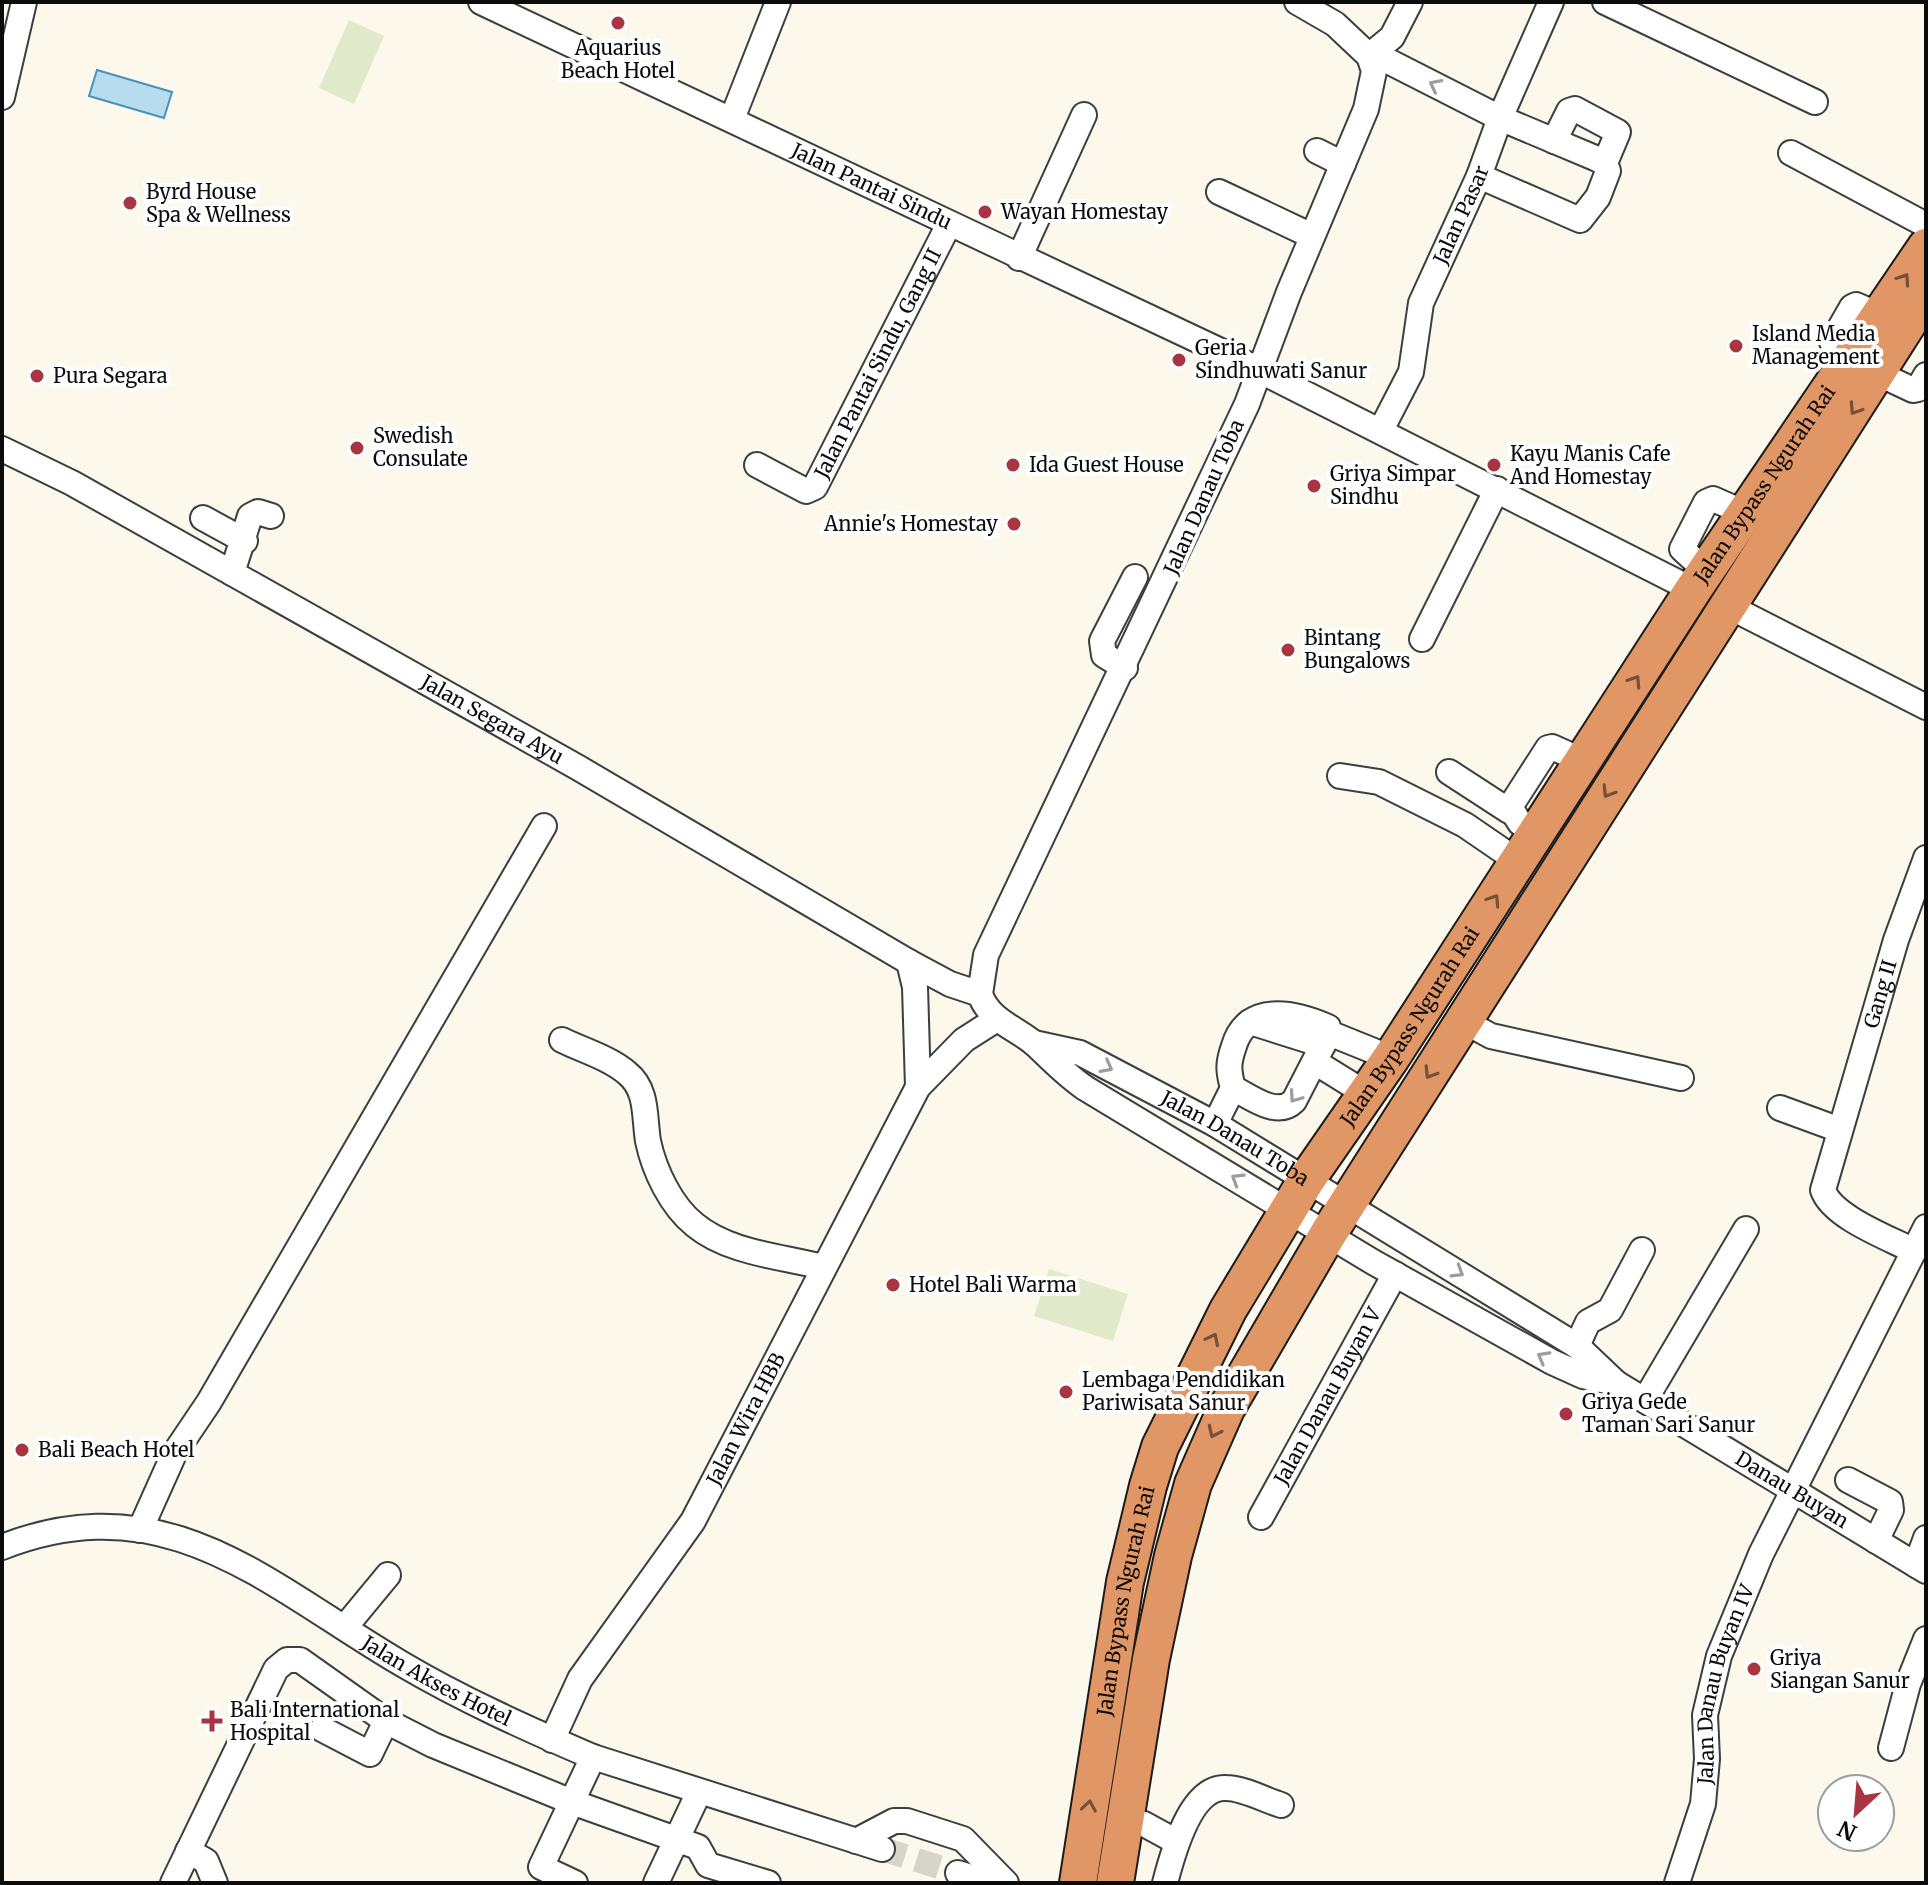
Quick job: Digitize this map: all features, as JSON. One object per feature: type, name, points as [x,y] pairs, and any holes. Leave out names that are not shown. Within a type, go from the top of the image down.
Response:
[{"type":"highway","name":"Jalan Bypass Ngurah Rai","points":[[1904,326],[1926,247]]},
{"type":"highway","name":"Jalan Bypass Ngurah Rai","points":[[1078,1883],[1134,1542],[1160,1447],[1228,1310],[1307,1179],[1391,1058],[1745,513],[1864,365],[1904,326],[1926,295]]},
{"type":"highway","name":"Jalan Bypass Ngurah Rai","points":[[1115,1883],[1151,1659],[1173,1556],[1193,1484],[1211,1439],[1285,1303],[1726,605],[1864,365]]},
{"type":"highway","points":[[1114,1653],[1151,1659]]},
{"type":"street","points":[[2,97],[24,2]]},
{"type":"street","name":"Jalan Pantai Sindu","points":[[481,2],[1260,371],[1497,489],[1700,580]]},
{"type":"street","points":[[732,119],[778,2]]},
{"type":"street","points":[[1297,2],[1335,24],[1369,56],[1388,61],[1500,118],[1605,163]]},
{"type":"street","points":[[1369,56],[1392,37],[1410,2]]},
{"type":"street","name":"Jalan Pasar","points":[[1381,430],[1411,372],[1421,303],[1479,176],[1500,118],[1551,2]]},
{"type":"street","points":[[1605,2],[1815,102]]},
{"type":"street","name":"Jalan Danau Toba","points":[[1328,1234],[1085,1088],[1060,1070],[1034,1043],[997,1019],[980,994],[986,955],[1125,668],[1260,371],[1373,87],[1374,71],[1369,56]]},
{"type":"street","points":[[1479,176],[1580,220],[1598,197],[1608,171],[1605,163],[1618,132],[1575,109],[1569,111],[1554,141]]},
{"type":"street","points":[[1019,258],[1084,115]]},
{"type":"street","points":[[1317,151],[1343,164]]},
{"type":"street","points":[[1791,153],[1926,225]]},
{"type":"street","points":[[1219,192],[1312,236]]},
{"type":"street","name":"Jalan Pantai Sindu, Gang II","points":[[757,465],[806,491],[815,487],[949,224]]},
{"type":"street","points":[[1904,326],[1856,305],[1832,342],[1864,365],[1913,390],[1918,389],[1926,375]]},
{"type":"street","name":"Jalan Segara Ayu","points":[[2,449],[72,483],[577,767],[909,962],[950,984],[980,994]]},
{"type":"street","points":[[1422,639],[1497,489]]},
{"type":"street","points":[[232,573],[245,541],[250,516],[258,512],[271,516]]},
{"type":"street","points":[[203,518],[245,541]]},
{"type":"street","points":[[1125,668],[1104,655],[1102,641],[1135,577]]},
{"type":"street","points":[[1726,605],[1926,707]]},
{"type":"street","points":[[1509,811],[1548,748],[1583,761]]},
{"type":"street","points":[[1449,772],[1509,811],[1528,848]]},
{"type":"street","points":[[1340,776],[1379,782],[1465,825],[1528,848]]},
{"type":"street","points":[[140,1530],[174,1454],[209,1402],[544,826]]},
{"type":"street","name":"Gang II","points":[[1914,1251],[1838,1211],[1826,1201],[1824,1178],[1896,940],[1926,858]]},
{"type":"street","name":"Jalan Wira HBB","points":[[909,962],[915,987],[918,1087]]},
{"type":"street","points":[[1215,1124],[1233,1088],[1227,1068],[1239,1030],[1248,1021],[1261,1015],[1279,1014],[1328,1027],[1323,1047],[1287,1108],[1277,1109],[1233,1088]]},
{"type":"street","name":"Jalan Wira HBB","points":[[552,1740],[580,1679],[693,1521],[918,1087],[964,1040],[997,1019]]},
{"type":"street","points":[[1463,1021],[1491,1036],[1681,1078]]},
{"type":"street","points":[[562,1040],[626,1071],[637,1083],[645,1101],[648,1142],[659,1177],[694,1225],[745,1249],[822,1267]]},
{"type":"street","name":"Jalan Danau Toba","points":[[1034,1043],[1064,1046],[1080,1053],[1215,1124],[1347,1204]]},
{"type":"street","points":[[1323,1047],[1391,1058]]},
{"type":"street","points":[[1323,1047],[1365,1093]]},
{"type":"street","points":[[1780,1108],[1840,1130]]},
{"type":"street","name":"Danau Buyan","points":[[1347,1204],[1577,1346],[1616,1383],[1921,1568]]},
{"type":"street","points":[[1794,1492],[1926,1227]]},
{"type":"street","points":[[1645,1400],[1746,1229]]},
{"type":"street","name":"Danau Buyan","points":[[1328,1234],[1552,1362],[1583,1376],[1616,1383]]},
{"type":"street","points":[[1577,1346],[1588,1322],[1610,1310],[1642,1250]]},
{"type":"street","name":"Jalan Danau Buyan V","points":[[1261,1517],[1395,1274]]},
{"type":"street","points":[[1848,1480],[1890,1502],[1891,1510],[1876,1541]]},
{"type":"street","name":"Jalan Danau Buyan IV","points":[[1677,1883],[1703,1804],[1707,1759],[1705,1715],[1719,1656],[1761,1554],[1794,1492]]},
{"type":"street","name":"Jalan Akses Hotel","points":[[2,1547],[32,1535],[86,1528],[140,1530],[186,1540],[229,1556],[412,1670],[552,1740],[593,1757],[882,1849]]},
{"type":"street","points":[[1921,1568],[1926,1538]]},
{"type":"street","points":[[345,1627],[388,1575]]},
{"type":"street","points":[[1891,1748],[1908,1684],[1926,1639]]},
{"type":"street","points":[[173,1883],[276,1669],[287,1660],[300,1660],[386,1721],[487,1769],[698,1847],[704,1874],[768,1883]]},
{"type":"street","points":[[322,1729],[370,1754],[386,1721]]},
{"type":"street","points":[[575,1883],[541,1867],[593,1757]]},
{"type":"street","points":[[1165,1883],[1177,1842],[1194,1807],[1208,1794],[1226,1787],[1281,1805]]},
{"type":"street","points":[[656,1883],[699,1792]]},
{"type":"street","points":[[856,1841],[894,1821],[907,1821],[963,1839],[1006,1883]]},
{"type":"street","points":[[1125,1822],[1144,1824],[1177,1842]]},
{"type":"street","points":[[188,1851],[206,1861],[215,1883]]},
{"type":"street","points":[[958,1873],[990,1883]]},
{"type":"green space","points":[[349,20],[384,36],[354,104],[319,88]]},
{"type":"green space","points":[[1049,1269],[1128,1294],[1113,1341],[1034,1316]]},
{"type":"water","points":[[97,70],[172,92],[164,118],[89,96]]},
{"type":"tunnel","points":[[882,1849],[958,1873]]},
{"type":"place","name":"Aquarius Beach Hotel","points":[[618,23]]},
{"type":"place","name":"Byrd House Spa & Wellness","points":[[130,203]]},
{"type":"place","name":"Wayan Homestay","points":[[985,212]]},
{"type":"place","name":"Island Media Management","points":[[1736,346]]},
{"type":"place","name":"Geria Sindhuwati Sanur","points":[[1179,360]]},
{"type":"place","name":"Pura Segara","points":[[37,376]]},
{"type":"place","name":"Swedish Consulate","points":[[357,448]]},
{"type":"place","name":"Ida Guest House","points":[[1013,465]]},
{"type":"place","name":"Kayu Manis Cafe And Homestay","points":[[1494,465]]},
{"type":"place","name":"Griya Simpar Sindhu","points":[[1314,486]]},
{"type":"place","name":"Annie's Homestay","points":[[1014,524]]},
{"type":"place","name":"Bintang Bungalows","points":[[1288,650]]},
{"type":"place","name":"Hotel Bali Warma","points":[[893,1285]]},
{"type":"place","name":"Lembaga Pendidikan Pariwisata Sanur","points":[[1066,1392]]},
{"type":"place","name":"Griya Gede Taman Sari Sanur","points":[[1566,1414]]},
{"type":"place","name":"Bali Beach Hotel","points":[[22,1450]]},
{"type":"place","name":"Griya Siangan Sanur","points":[[1754,1669]]},
{"type":"place","name":"Bali International Hospital","points":[[212,1721]]}]
